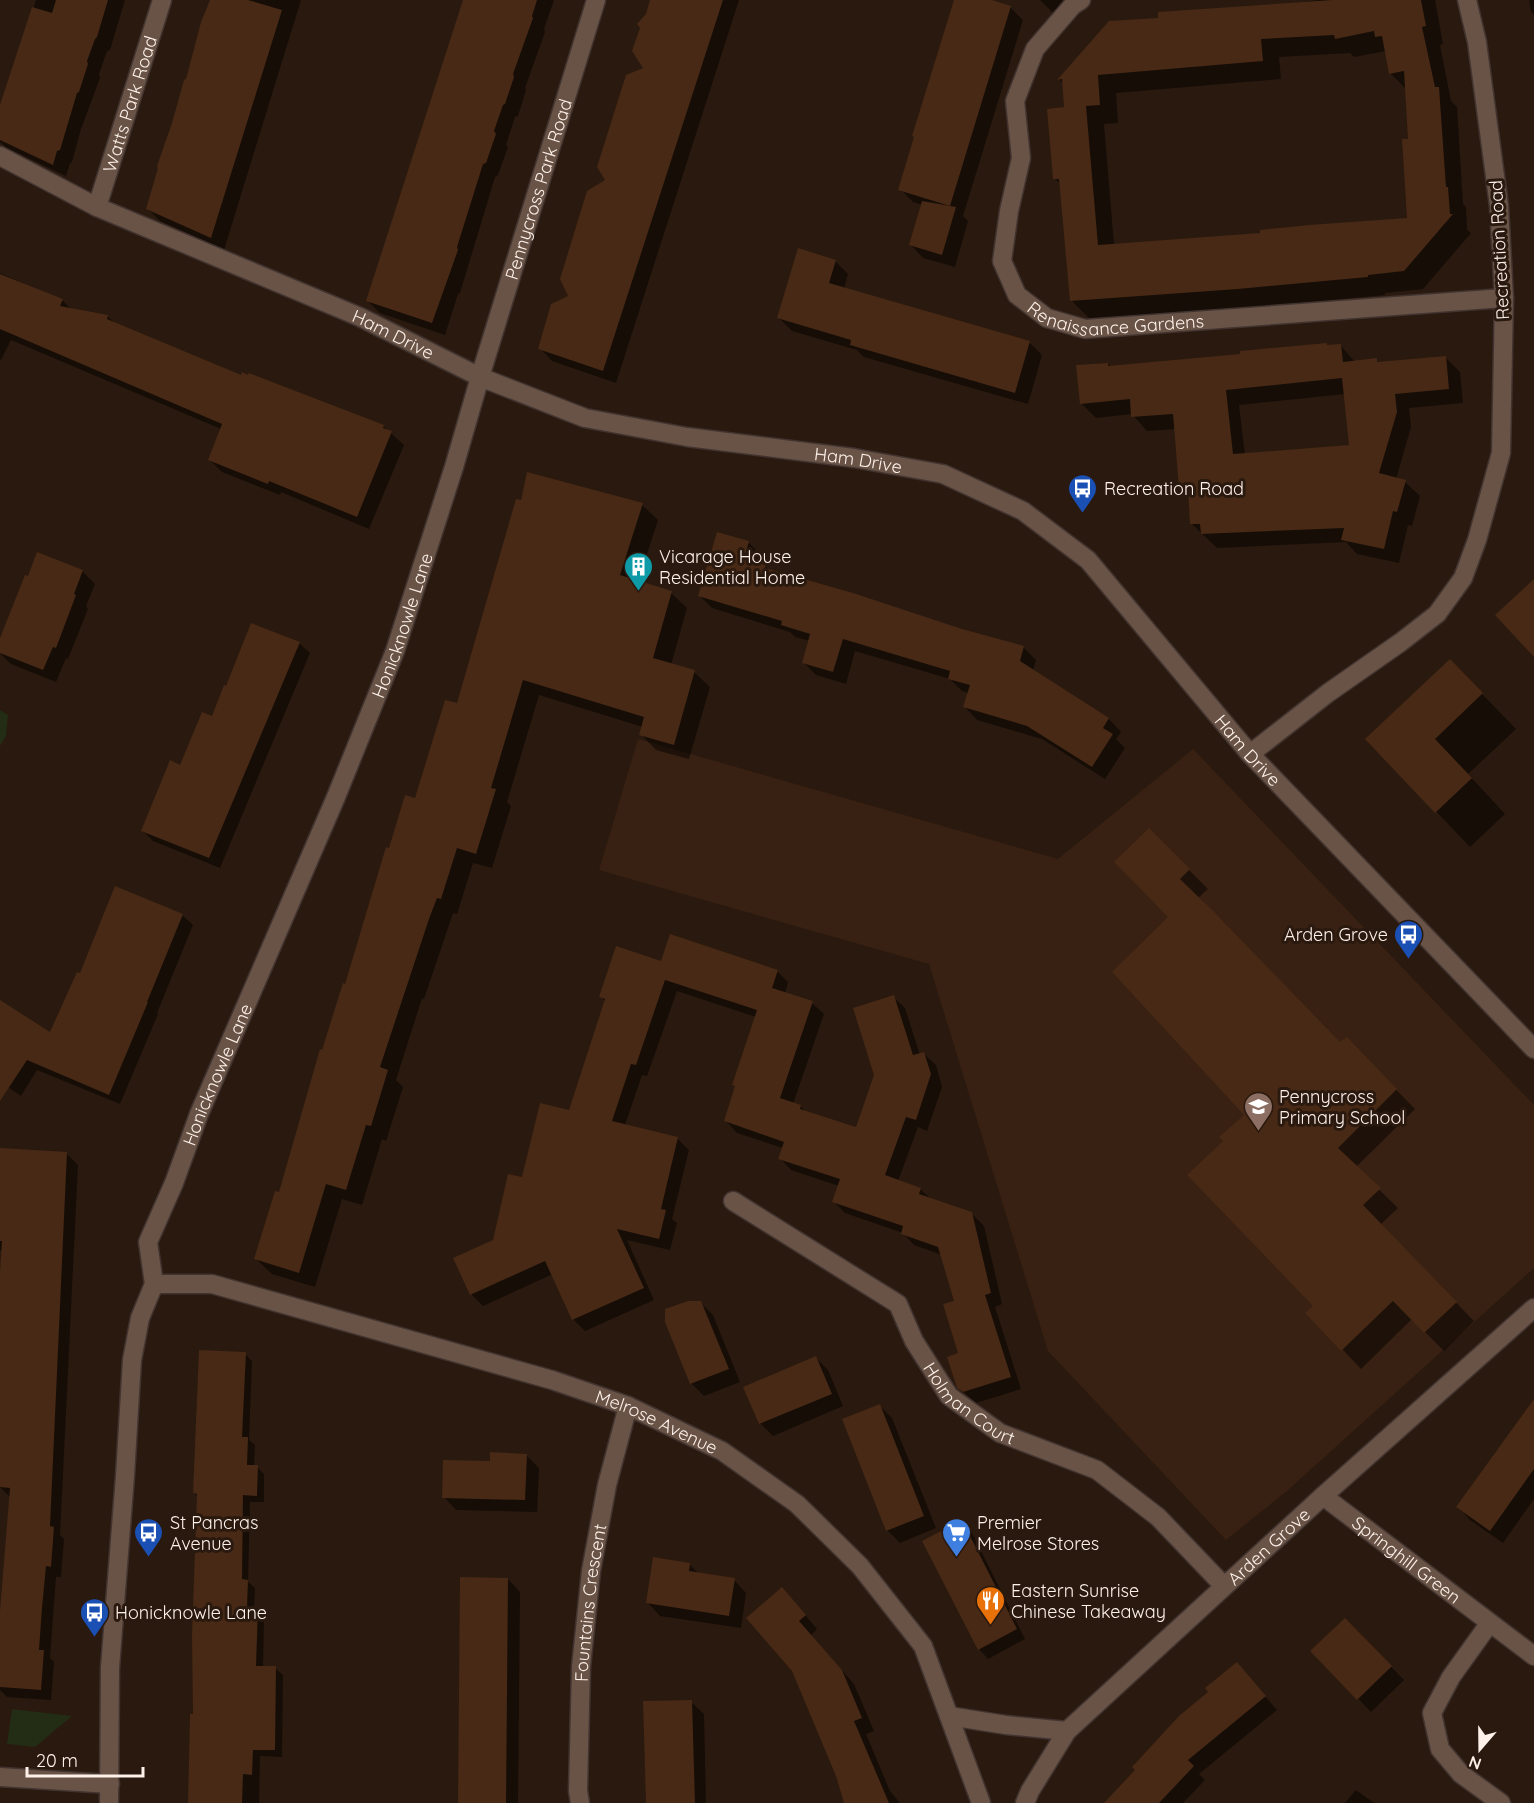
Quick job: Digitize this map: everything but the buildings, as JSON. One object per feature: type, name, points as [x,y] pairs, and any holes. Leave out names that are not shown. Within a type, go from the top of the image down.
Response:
[{"type":"street","name":"Watts Park Road","points":[[97,207],[162,0]]},
{"type":"street","name":"Pennycross Park Road","points":[[480,376],[596,0]]},
{"type":"street","name":"Renaissance Gardens","points":[[1081,0],[1073,5],[1035,49],[1016,101],[1021,158],[1009,211],[1002,261],[1017,295],[1047,318],[1085,329],[1504,298]]},
{"type":"street","name":"Recreation Road","points":[[1250,754],[1328,693],[1437,614],[1463,578],[1478,540],[1501,453],[1504,298],[1500,206],[1477,42],[1467,0]]},
{"type":"street","name":"Ham Drive","points":[[0,156],[97,207],[360,317],[480,376],[585,418],[687,437],[854,458],[943,474],[1023,511],[1088,560],[1250,754],[1534,1048]]},
{"type":"street","name":"Honicknowle Lane","points":[[154,1284],[148,1242],[174,1183],[199,1114],[336,797],[395,651],[454,467],[480,376]]},
{"type":"street","name":"Holman Court","points":[[733,1201],[898,1304],[914,1341],[949,1396],[1000,1433],[1097,1470],[1158,1517],[1224,1586]]},
{"type":"street","name":"Melrose Avenue","points":[[154,1284],[212,1284],[552,1380],[628,1406],[722,1451],[805,1512],[860,1566],[923,1646],[981,1803]]},
{"type":"street","points":[[109,1803],[110,1668],[132,1360],[140,1318],[154,1284]]},
{"type":"street","name":"Arden Grove","points":[[1025,1803],[1067,1731],[1323,1496],[1534,1308]]},
{"type":"street","name":"Fountains Crescent","points":[[580,1803],[578,1791],[581,1667],[591,1571],[607,1485],[628,1406]]},
{"type":"street","name":"Springhill Green","points":[[1323,1496],[1534,1656]]},
{"type":"street","points":[[1489,1624],[1451,1677],[1432,1713],[1440,1749],[1461,1774],[1501,1803]]},
{"type":"street","points":[[949,1716],[1067,1731]]},
{"type":"street","points":[[0,1776],[110,1784]]},
{"type":"shaded area","name":"Pennycross Primary School","points":[[638,739],[1058,859],[1193,749],[1534,1105],[1534,1268],[1288,1490],[1226,1540],[1048,1351],[929,964],[599,870]]},
{"type":"green space","points":[[0,710],[8,715],[6,736],[0,746]]},
{"type":"green space","points":[[12,1709],[72,1716],[35,1747],[7,1744]]},
{"type":"place","name":"Recreation Road","points":[[1083,514]]},
{"type":"place","name":"Vicarage House Residential Home","points":[[638,592]]},
{"type":"place","name":"Arden Grove","points":[[1409,960]]},
{"type":"place","name":"Pennycross Primary School","points":[[1258,1132]]},
{"type":"place","name":"St Pancras Avenue","points":[[149,1558]]},
{"type":"place","name":"Premier Melrose Stores","points":[[956,1558]]},
{"type":"place","name":"Eastern Sunrise Chinese Takeaway","points":[[990,1626]]},
{"type":"place","name":"Honicknowle Lane","points":[[94,1638]]}]
